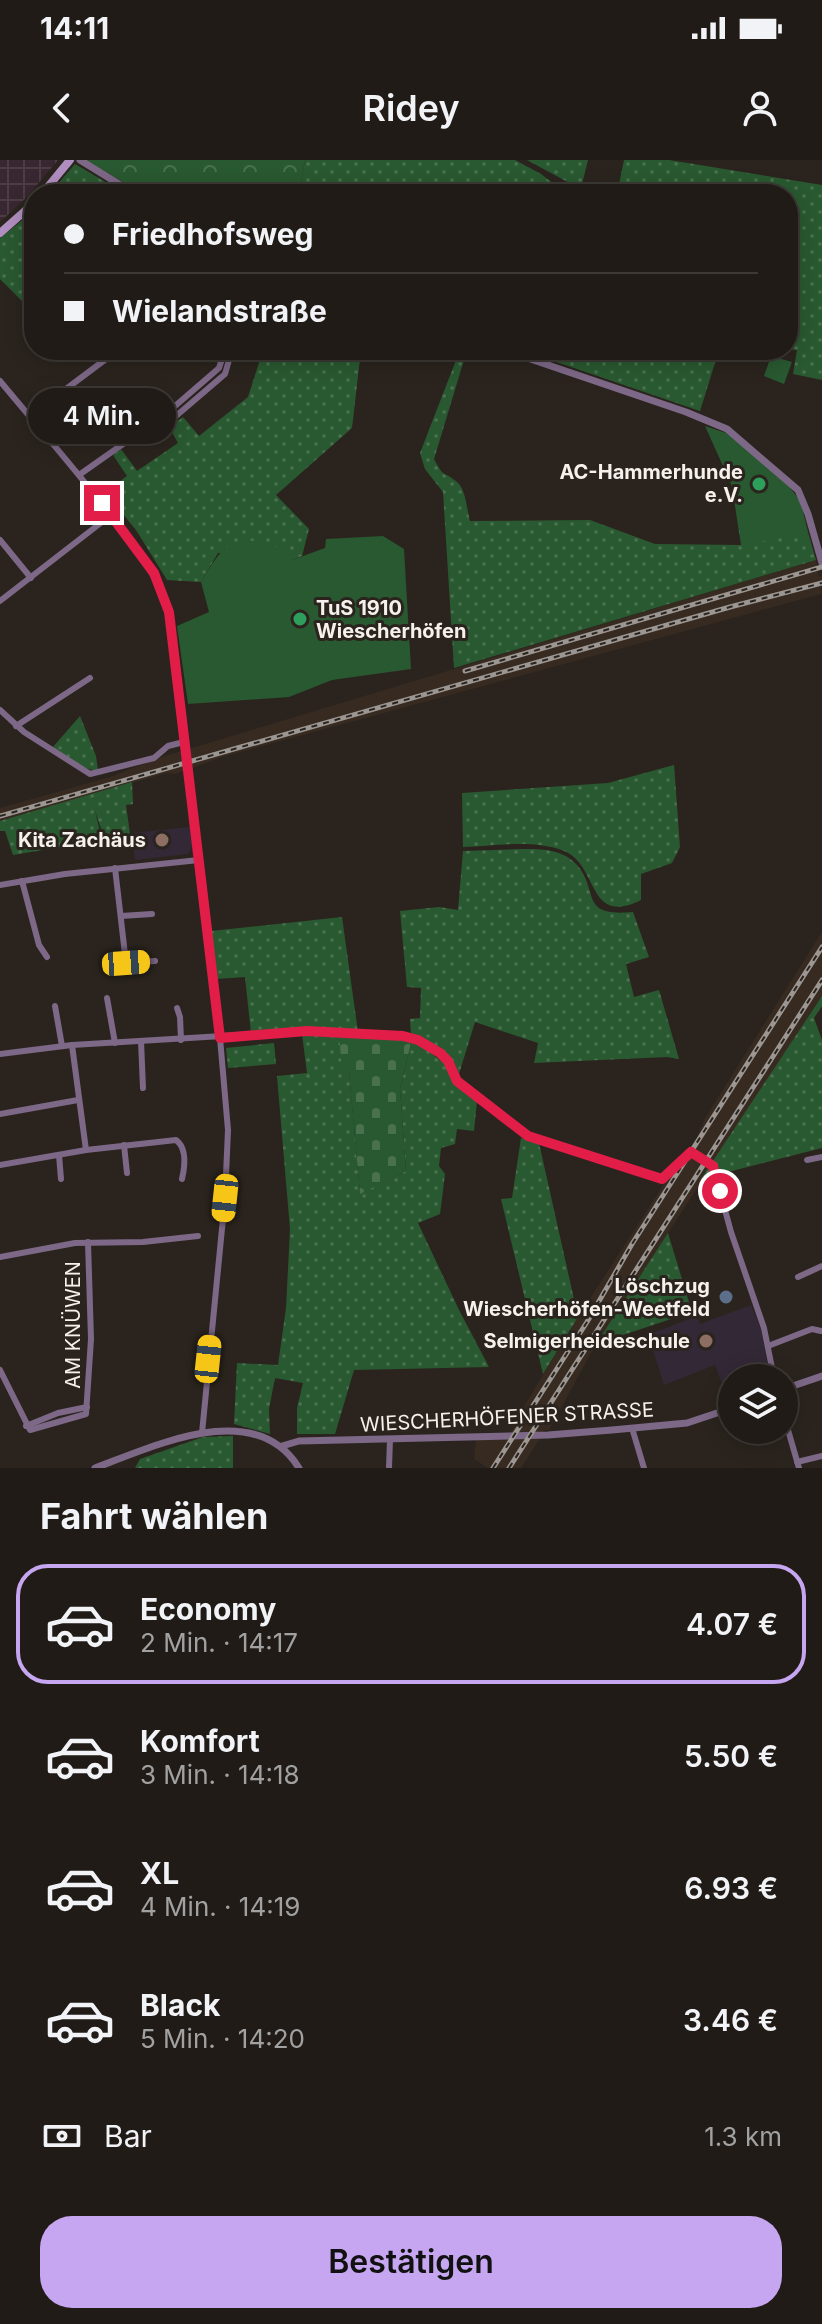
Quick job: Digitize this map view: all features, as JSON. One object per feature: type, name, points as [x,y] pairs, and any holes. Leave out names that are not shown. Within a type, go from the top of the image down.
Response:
[{"type":"main road","points":[[50,184],[70,160]]},
{"type":"main road","points":[[0,233],[24,212]]},
{"type":"street","points":[[80,160],[119,184]]},
{"type":"street","points":[[30,416],[105,360]]},
{"type":"street","points":[[79,475],[207,385],[223,360]]},
{"type":"street","points":[[533,360],[727,429],[798,490],[821,552],[822,563]]},
{"type":"street","points":[[0,381],[79,475],[154,573],[170,622],[220,1038],[228,1150],[202,1433]]},
{"type":"street","points":[[0,601],[111,515]]},
{"type":"street","points":[[0,540],[31,578]]},
{"type":"street","points":[[16,726],[90,678]]},
{"type":"street","points":[[0,710],[16,726],[90,774],[154,758],[168,746],[184,742]]},
{"type":"street","points":[[0,885],[115,868],[199,860]]},
{"type":"street","points":[[115,868],[126,963],[155,961]]},
{"type":"street","points":[[22,881],[39,945],[47,957]]},
{"type":"street","points":[[121,916],[152,914]]},
{"type":"street","points":[[107,998],[115,1043]]},
{"type":"street","points":[[55,1006],[62,1046]]},
{"type":"street","points":[[177,1008],[181,1040]]},
{"type":"street","points":[[0,1054],[72,1045],[307,1031],[403,1036],[418,1040],[448,1061],[457,1081],[528,1136],[662,1179],[691,1152],[710,1162],[764,1328],[771,1364]]},
{"type":"street","points":[[141,1041],[143,1088]]},
{"type":"street","points":[[72,1045],[86,1150]]},
{"type":"street","points":[[0,1114],[78,1100]]},
{"type":"street","points":[[0,1165],[86,1150],[176,1140],[183,1149],[182,1179]]},
{"type":"street","points":[[124,1145],[127,1173]]},
{"type":"street","points":[[59,1155],[61,1179]]},
{"type":"street","points":[[807,1160],[822,1157]]},
{"type":"street","points":[[0,1257],[37,1248],[88,1242],[143,1242],[198,1236]]},
{"type":"street","name":"AM KNÜWEN","points":[[0,1370],[26,1426],[58,1413],[87,1407],[91,1325],[88,1242]]},
{"type":"street","points":[[798,1277],[822,1266]]},
{"type":"street","points":[[768,1346],[812,1329],[821,1331]]},
{"type":"street","points":[[798,1384],[822,1376]]},
{"type":"street","name":"WIESCHERHÖFENER STRASSE","points":[[282,1446],[299,1441],[548,1435],[687,1423],[718,1413]]},
{"type":"street","points":[[632,1428],[644,1468]]},
{"type":"street","points":[[95,1468],[202,1433],[241,1431],[282,1446],[299,1468]]},
{"type":"street","points":[[389,1468],[390,1439]]},
{"type":"street","points":[[792,1444],[798,1465],[822,1456]]},
{"type":"shaded area","points":[[0,160],[58,160],[38,184],[24,184],[24,200],[0,222]]},
{"type":"shaded area","points":[[816,560],[819,577],[822,576],[821,594],[222,757],[175,774],[166,773],[0,821],[0,808]]},
{"type":"shaded area","name":"Kita Zachäus","points":[[190,827],[192,847],[188,854],[135,860],[132,833]]},
{"type":"shaded area","points":[[822,932],[822,996],[596,1344],[549,1430],[545,1430],[521,1468],[488,1468],[474,1459],[476,1439],[509,1440],[517,1418],[578,1317],[664,1184],[695,1143],[705,1118]]},
{"type":"shaded area","name":"Selmigerheideschule","points":[[751,1305],[761,1329],[767,1364],[718,1364],[718,1373],[715,1365],[664,1385],[648,1335],[697,1316],[700,1324]]},
{"type":"green space","points":[[86,160],[305,160],[301,184],[126,184]]},
{"type":"green space","points":[[305,160],[515,160],[554,184],[301,184]]},
{"type":"green space","points":[[527,160],[588,160],[582,184],[571,184]]},
{"type":"green space","points":[[624,160],[669,160],[822,185],[822,380],[793,374],[795,360],[798,360],[798,184],[619,184]]},
{"type":"green space","points":[[75,164],[109,184],[58,184]]},
{"type":"green space","points":[[24,219],[24,303],[0,279],[0,238]]},
{"type":"green space","points":[[260,360],[360,360],[352,428],[276,495],[309,529],[302,556],[292,560],[218,553],[201,582],[167,580],[136,530],[105,492],[127,476],[113,455],[121,449],[137,471],[178,443],[169,427],[183,417],[199,436],[248,397]]},
{"type":"green space","points":[[456,360],[464,360],[434,459],[442,472],[460,485],[470,521],[590,520],[655,544],[741,545],[732,486],[802,511],[816,560],[454,668],[443,492],[425,469],[420,453]]},
{"type":"green space","points":[[551,360],[716,360],[700,411]]},
{"type":"green space","points":[[770,360],[792,362],[784,384],[764,376]]},
{"type":"green space","name":"AC-Hammerhunde e.V.","points":[[705,426],[726,433],[785,481],[801,502],[808,533],[742,545],[732,486]]},
{"type":"green space","name":"TuS 1910 Wiescherhöfen","points":[[383,536],[404,549],[411,669],[332,680],[289,697],[188,704],[177,626],[209,612],[201,582],[226,548],[234,543],[255,541],[286,550],[292,560],[325,548],[326,539]]},
{"type":"green space","points":[[80,716],[96,756],[98,770],[80,766],[53,747]]},
{"type":"green space","points":[[674,765],[680,847],[672,863],[641,874],[641,900],[624,906],[611,906],[595,891],[575,858],[552,847],[514,844],[463,847],[462,793],[608,783]]},
{"type":"green space","points":[[132,782],[133,804],[126,805],[130,834],[104,837],[95,811],[102,840],[13,855],[5,831],[0,831],[0,821]]},
{"type":"green space","points":[[544,850],[565,856],[584,875],[597,906],[616,913],[633,912],[649,957],[626,964],[634,997],[659,990],[679,1059],[534,1063],[538,1043],[475,1022],[458,1077],[445,1054],[411,1035],[410,1019],[420,1018],[421,988],[407,987],[400,911],[439,907],[458,910],[463,851]]},
{"type":"green space","points":[[342,917],[358,1032],[251,1033],[245,977],[216,979],[211,931]]},
{"type":"green space","points":[[822,996],[822,1006],[814,1018],[822,1040],[822,1148],[701,1179]]},
{"type":"green space","points":[[302,1034],[339,1034],[349,1071],[360,1193],[406,1171],[400,1089],[412,1039],[448,1066],[453,1081],[477,1101],[474,1131],[457,1129],[455,1144],[441,1148],[439,1166],[445,1174],[440,1214],[418,1223],[489,1367],[354,1370],[335,1434],[297,1434],[297,1408],[303,1383],[275,1378],[269,1409],[270,1434],[234,1424],[237,1363],[278,1365],[286,1308],[290,1229],[277,1076],[307,1073]]},
{"type":"green space","points":[[339,1034],[412,1039],[400,1089],[406,1171],[360,1194],[349,1072],[342,1069]]},
{"type":"green space","points":[[274,1043],[276,1064],[228,1068],[226,1048]]},
{"type":"green space","points":[[521,1138],[539,1143],[578,1317],[543,1374],[501,1199],[512,1198]]},
{"type":"green space","points":[[668,1233],[692,1312],[596,1344]]},
{"type":"green space","points":[[233,1436],[233,1468],[135,1468],[140,1459],[203,1437]]},
{"type":"railway","points":[[465,671],[822,567]]},
{"type":"railway","points":[[0,816],[822,583]]},
{"type":"railway","points":[[493,1468],[822,947]]},
{"type":"railway","points":[[509,1468],[822,980]]},
{"type":"place","name":"AC-Hammerhunde e.V.","points":[[759,484]]},
{"type":"place","name":"TuS 1910 Wiescherhöfen","points":[[300,619]]},
{"type":"place","name":"Kita Zachäus","points":[[162,840]]},
{"type":"place","name":"Löschzug Wiescherhöfen-Weetfeld","points":[[726,1297]]},
{"type":"place","name":"Selmigerheideschule","points":[[706,1341]]},
{"type":"route","points":[[102,503],[154,573],[169,612],[220,1038],[307,1031],[403,1036],[418,1040],[448,1061],[457,1081],[528,1136],[657,1179],[666,1178],[674,1166],[691,1152],[713,1166],[720,1191]]}]
